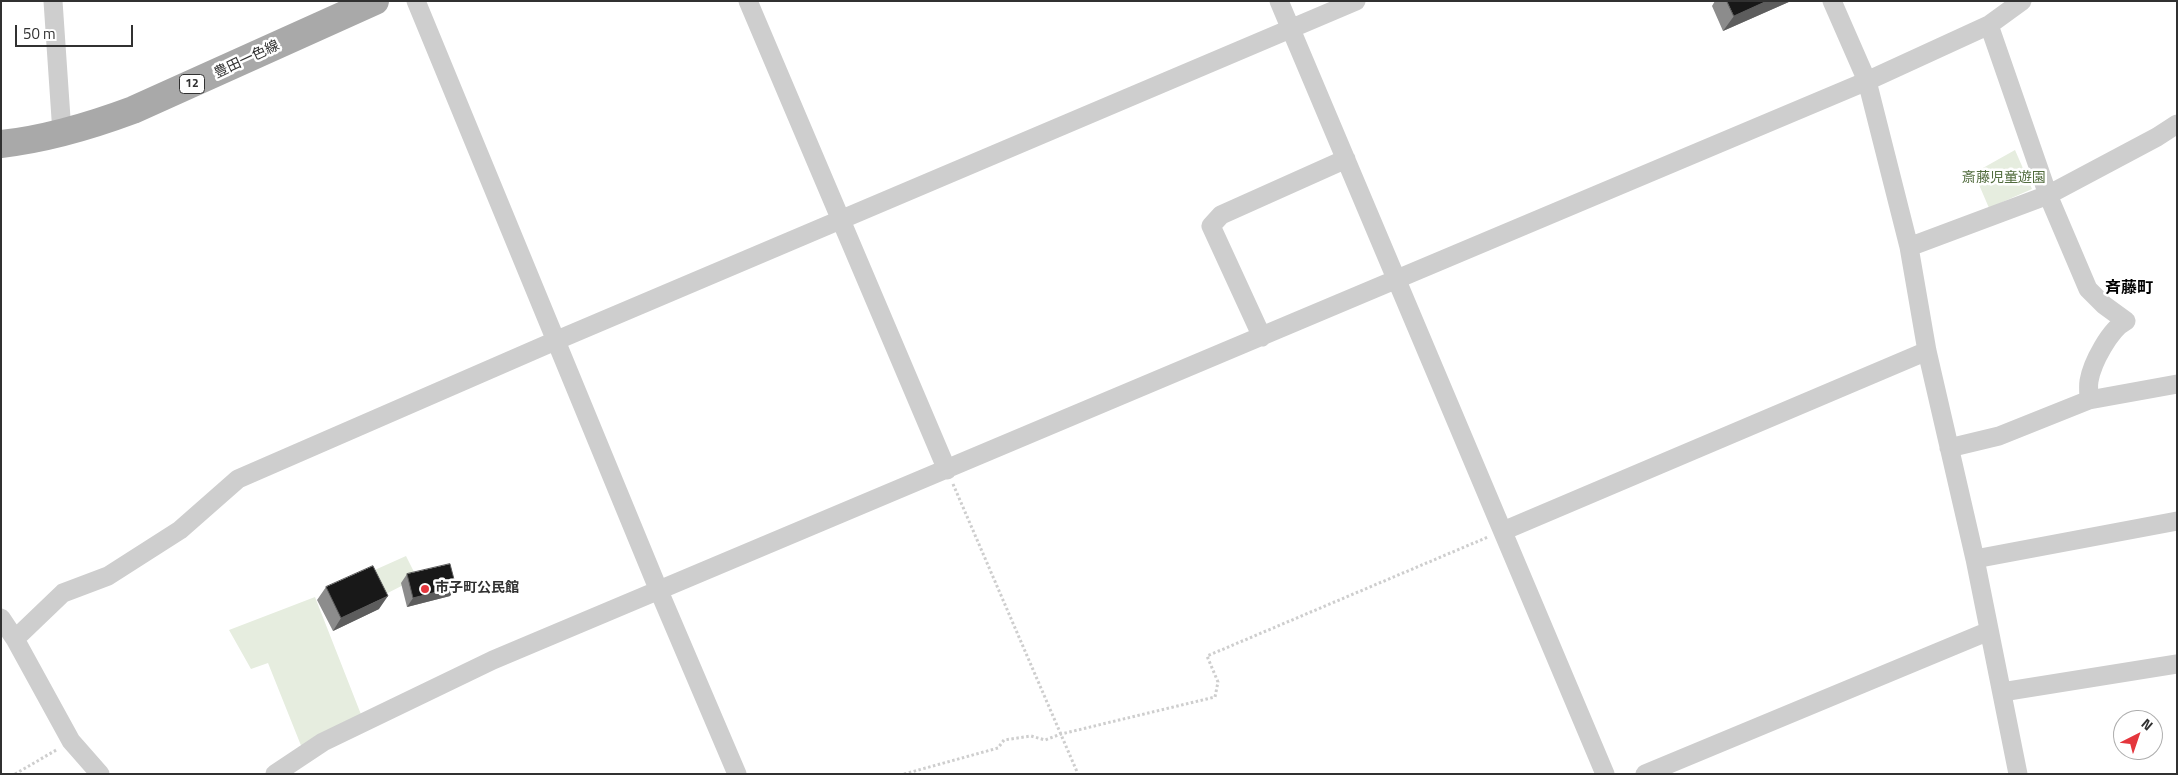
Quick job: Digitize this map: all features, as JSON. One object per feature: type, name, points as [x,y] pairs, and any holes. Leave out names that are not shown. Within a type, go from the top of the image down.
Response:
[{"type":"main road","name":"豊田一色線","points":[[1,144],[28,141],[101,123],[133,110],[339,9],[375,1]]},
{"type":"street","points":[[53,1],[62,133]]},
{"type":"street","points":[[416,1],[555,341],[737,774]]},
{"type":"street","points":[[748,1],[947,470]]},
{"type":"street","points":[[1280,1],[1605,774]]},
{"type":"street","points":[[15,639],[63,593],[108,576],[180,530],[238,479],[555,341],[1356,1]]},
{"type":"street","points":[[1832,1],[1867,81],[1908,247],[1927,351],[1975,559],[2018,774]]},
{"type":"street","points":[[274,774],[324,742],[493,660],[1867,81],[1989,25],[2022,1]]},
{"type":"street","points":[[1989,25],[2048,195],[2088,289],[2104,305],[2126,321],[2114,330],[2096,359],[2089,380],[2089,400]]},
{"type":"street","points":[[1908,247],[2048,195],[2157,137],[2177,124]]},
{"type":"street","points":[[1262,337],[1211,226],[1221,215],[1346,159]]},
{"type":"street","points":[[1503,531],[1927,351]]},
{"type":"street","points":[[1949,448],[1999,436],[2089,400],[2177,384]]},
{"type":"street","points":[[1975,559],[2177,521]]},
{"type":"street","points":[[1,618],[15,639],[71,741],[100,774]]},
{"type":"street","points":[[1645,774],[1990,631]]},
{"type":"street","points":[[2002,692],[2177,664]]},
{"type":"path","points":[[947,470],[1078,774]]},
{"type":"path","points":[[904,774],[998,748],[1004,740],[1031,736],[1045,740],[1061,734],[1215,697],[1218,682],[1207,656],[1503,531]]},
{"type":"path","points":[[15,774],[71,741]]},
{"type":"green space","name":"斎藤児童遊園","points":[[2015,150],[2032,189],[1989,208],[1974,173]]},
{"type":"green space","points":[[406,556],[417,578],[378,598],[368,573]]},
{"type":"green space","points":[[315,597],[362,717],[302,748],[268,663],[251,669],[229,630]]},
{"type":"building","points":[[1727,1],[1767,1],[1734,16]]},
{"type":"building","points":[[450,564],[456,587],[413,598],[407,574]]},
{"type":"building","points":[[373,566],[388,596],[341,618],[326,587]]},
{"type":"place","name":"市子町公民館","points":[[425,589]]},
{"type":"district","name":"斉藤町","points":[[2129,289]]}]
